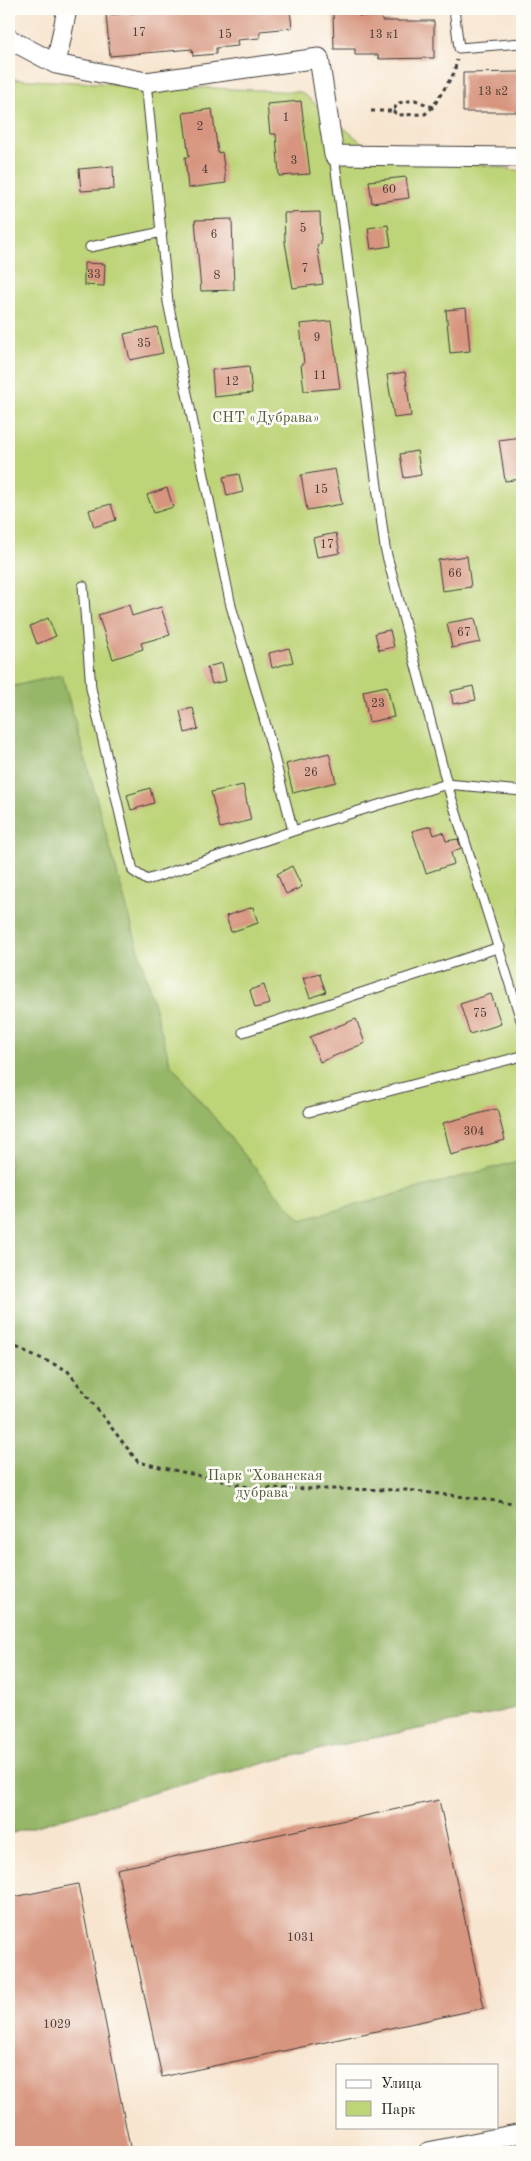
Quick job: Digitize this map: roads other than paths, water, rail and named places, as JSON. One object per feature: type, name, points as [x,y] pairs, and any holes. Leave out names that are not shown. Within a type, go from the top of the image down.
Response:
[{"type":"street","points":[[56,64],[67,9]]},
{"type":"street","points":[[9,40],[56,64],[146,82],[319,58],[334,155],[522,157]]},
{"type":"street","points":[[428,2152],[522,2134]]},
{"type":"lane","points":[[454,9],[459,48],[522,43]]},
{"type":"lane","points":[[146,82],[168,302],[231,606],[264,718],[293,831]]},
{"type":"lane","points":[[334,155],[385,548],[447,784],[500,947],[522,1023]]},
{"type":"lane","points":[[90,247],[162,232]]},
{"type":"lane","points":[[83,586],[91,688],[133,871],[147,880],[293,831],[447,784],[522,791]]},
{"type":"lane","points":[[242,1032],[500,947]]},
{"type":"lane","points":[[309,1112],[522,1056]]},
{"type":"park label","name":"СНТ «Дубрава»","points":[[266,418]]},
{"type":"park label","name":"Парк \"Хованская дубрава\"","points":[[265,1484]]}]
